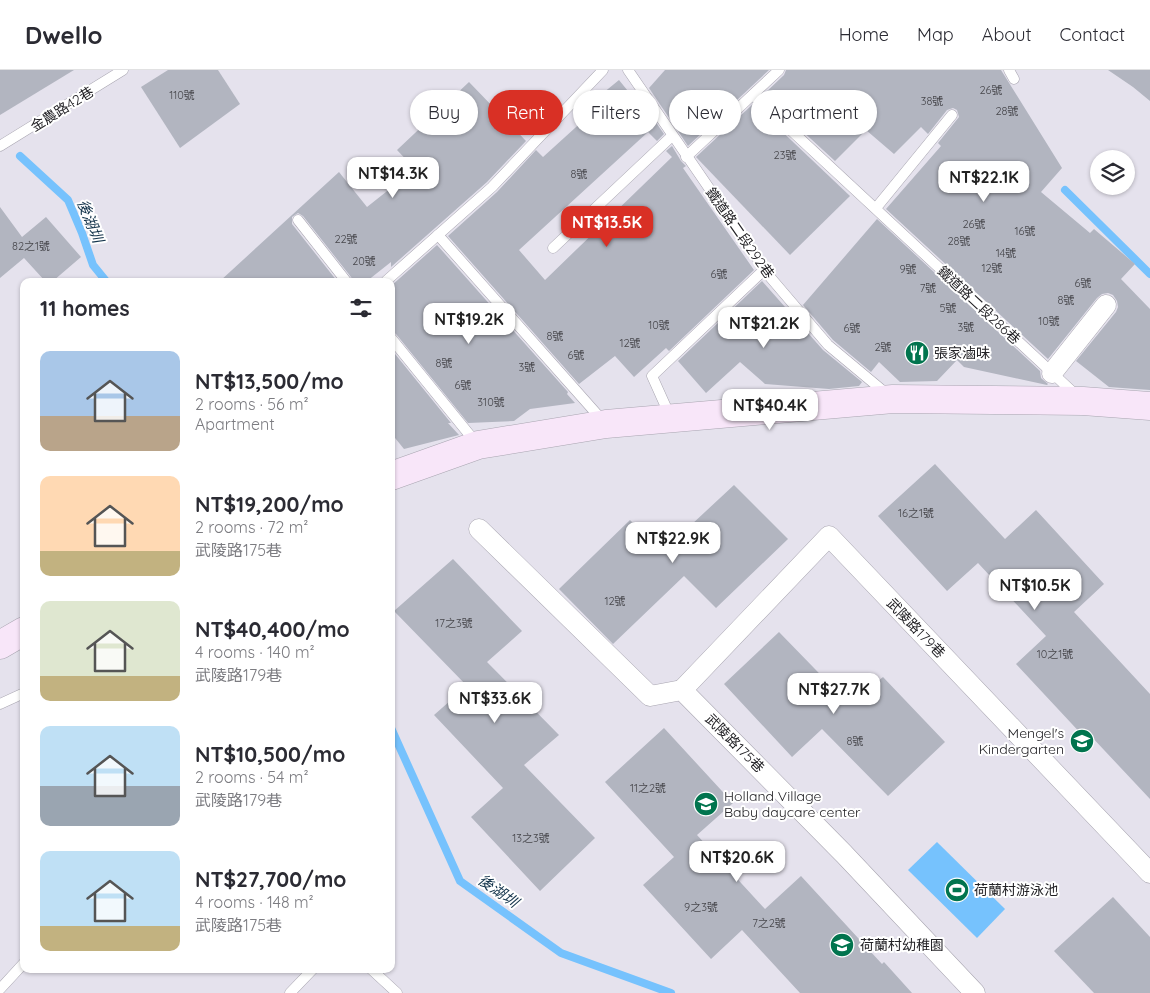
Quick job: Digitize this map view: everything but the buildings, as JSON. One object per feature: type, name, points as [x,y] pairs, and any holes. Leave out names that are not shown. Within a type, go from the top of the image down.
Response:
[{"type":"street","points":[[1052,373],[1106,305]]},
{"type":"street","points":[[395,475],[478,445],[606,424],[671,418],[893,399],[1083,401],[1150,406]]},
{"type":"street","points":[[479,529],[650,696],[682,690]]},
{"type":"street","name":"武陵路179巷","points":[[682,690],[829,536],[1150,873]]},
{"type":"street","points":[[0,645],[20,633]]},
{"type":"street","name":"武陵路175巷","points":[[682,690],[844,854],[975,993]]},
{"type":"lane","name":"金農路42巷","points":[[0,146],[124,70]]},
{"type":"lane","points":[[389,278],[492,187],[603,70]]},
{"type":"lane","name":"鐵道路二段292巷","points":[[628,70],[686,157],[765,269],[828,344],[893,399]]},
{"type":"lane","points":[[758,90],[779,70]]},
{"type":"lane","points":[[686,157],[751,97]]},
{"type":"lane","points":[[876,208],[952,115]]},
{"type":"lane","name":"鐵道路二段286巷","points":[[797,135],[1083,401]]},
{"type":"lane","points":[[553,248],[672,136]]},
{"type":"lane","points":[[298,220],[344,278]]},
{"type":"lane","points":[[438,235],[606,424]]},
{"type":"lane","points":[[671,418],[652,376],[765,269]]},
{"type":"lane","points":[[395,343],[478,445]]},
{"type":"lane","points":[[0,704],[20,695]]},
{"type":"lane","points":[[0,989],[20,967]]},
{"type":"lane","points":[[290,993],[309,973]]},
{"type":"lane","points":[[376,973],[398,993]]},
{"type":"water","name":"荷蘭村游泳池","points":[[937,842],[1005,909],[977,938],[908,870]]},
{"type":"waterway","name":"後湖圳","points":[[20,156],[68,200],[93,265],[104,278]]},
{"type":"waterway","points":[[1065,190],[1150,274]]},
{"type":"waterway","name":"後湖圳","points":[[395,737],[460,881],[561,953],[671,993]]},
{"type":"place","name":"張家滷味","points":[[917,353]]},
{"type":"place","name":"Mengel's Kindergarten","points":[[1082,741]]},
{"type":"place","name":"Holland Village Baby daycare center","points":[[706,804]]},
{"type":"place","name":"荷蘭村游泳池","points":[[957,890]]},
{"type":"place","name":"荷蘭村幼稚園","points":[[842,945]]}]
